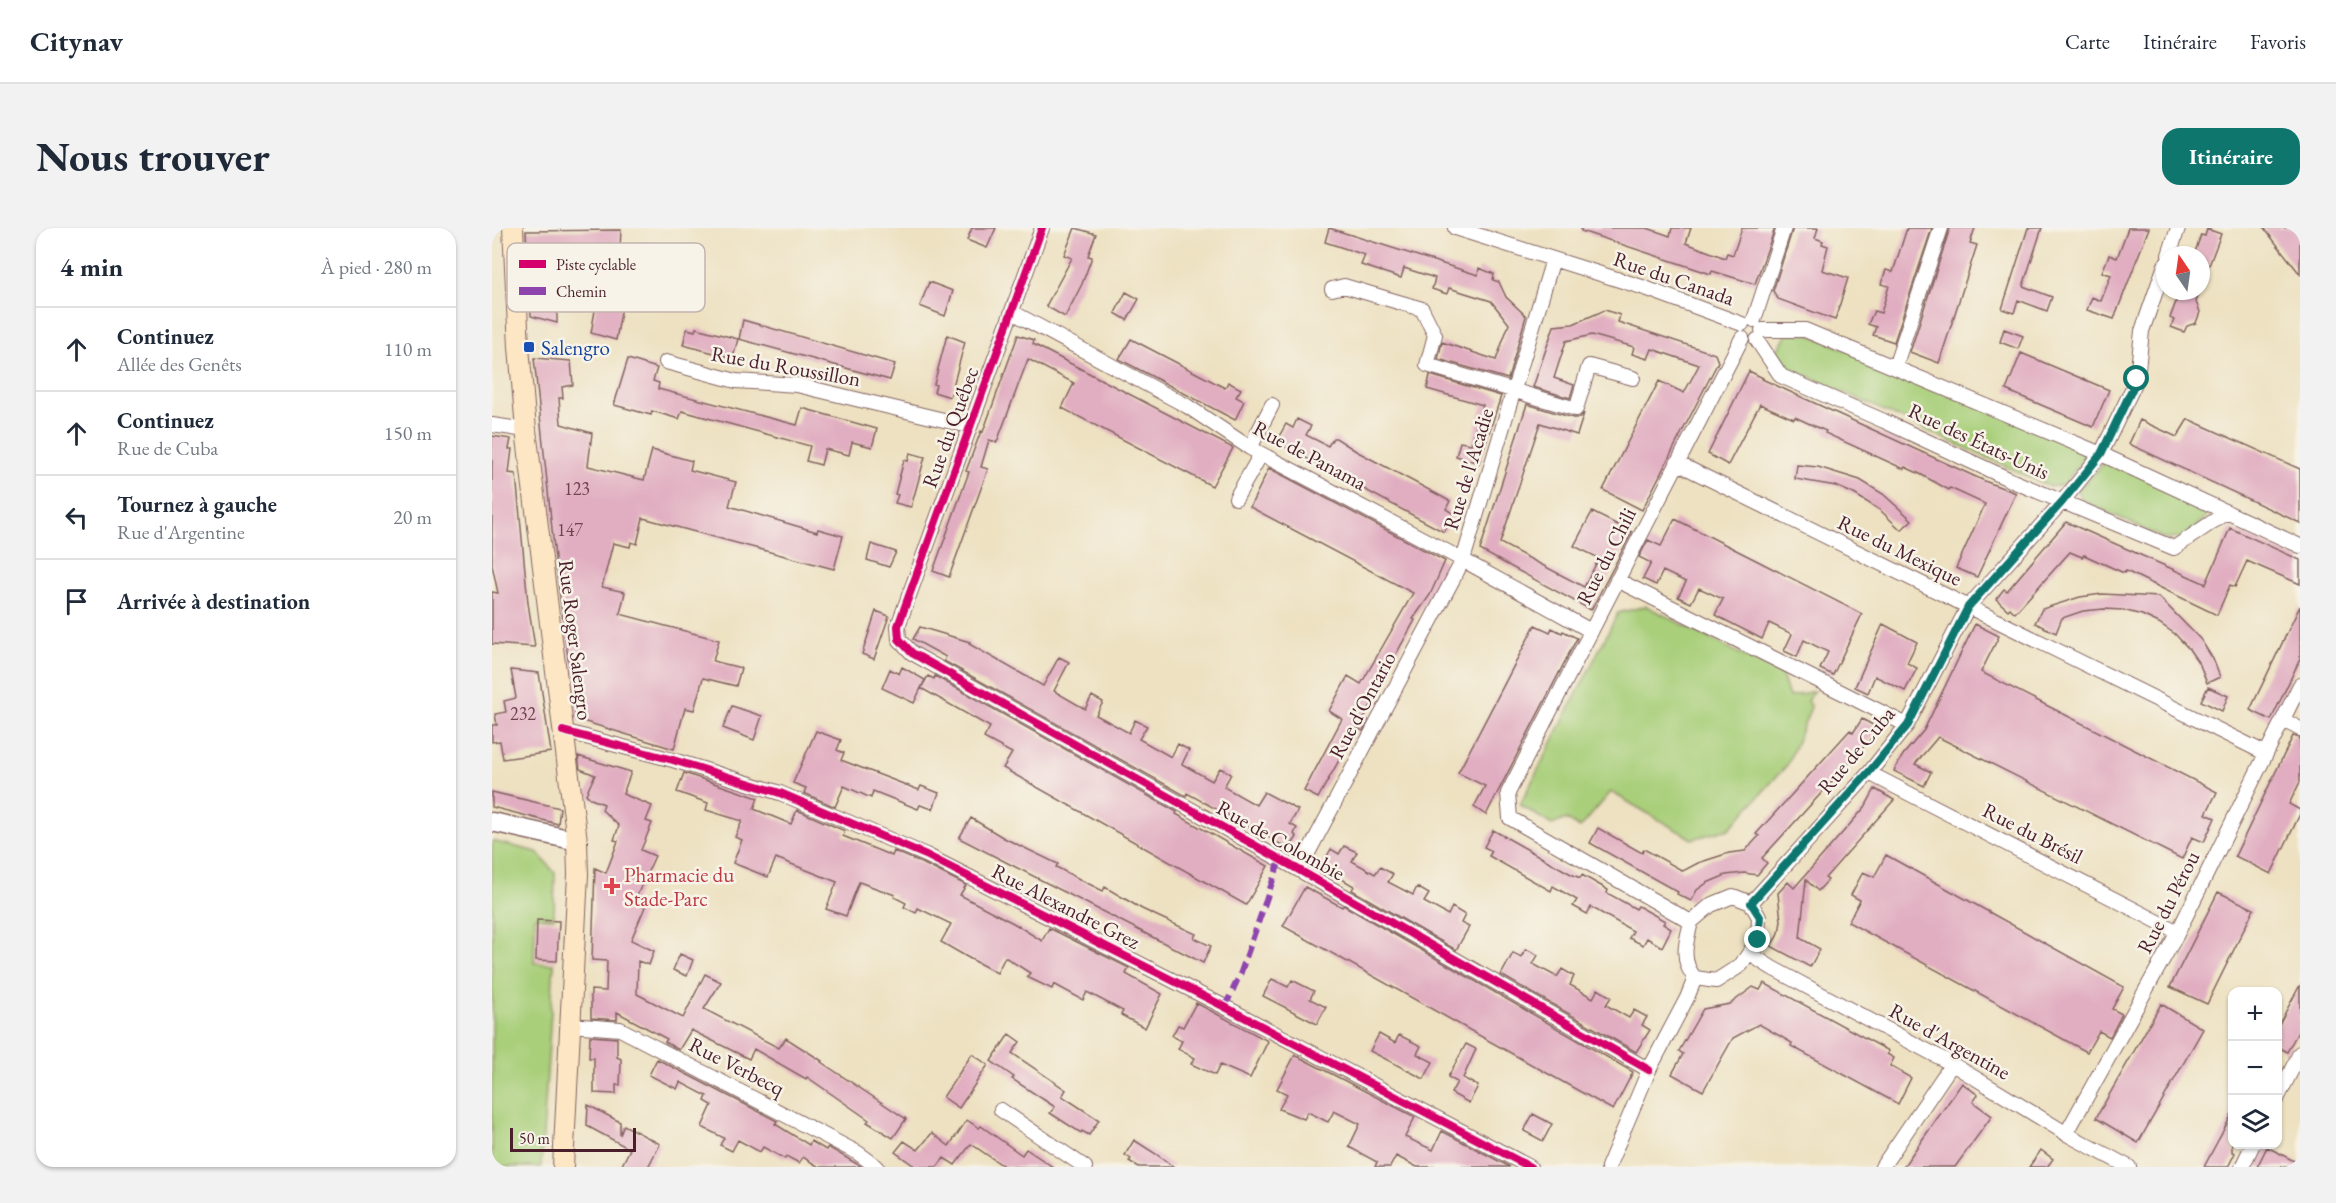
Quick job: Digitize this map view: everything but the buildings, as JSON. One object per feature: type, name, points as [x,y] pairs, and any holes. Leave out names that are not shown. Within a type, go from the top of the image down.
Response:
[{"type":"main road","name":"Rue Roger Salengro","points":[[513,228],[514,243]]},
{"type":"main road","name":"Rue Roger Salengro","points":[[517,312],[526,430],[578,841],[563,1167]]},
{"type":"street","name":"Rue du Québec","points":[[899,639],[898,626],[1042,228]]},
{"type":"street","name":"Rue du Canada","points":[[1455,228],[1645,288],[1754,328]]},
{"type":"street","points":[[1754,328],[1784,228]]},
{"type":"street","points":[[1896,367],[1941,228]]},
{"type":"street","points":[[2172,246],[2178,228]]},
{"type":"street","name":"Rue de l'Acadie","points":[[1463,560],[1553,259]]},
{"type":"street","name":"Rue de l'Acadie","points":[[1332,289],[1344,286],[1422,309],[1435,335],[1427,365],[1514,391],[1576,409],[1590,366],[1633,378]]},
{"type":"street","name":"Rue de Cuba","points":[[1751,903],[1869,772],[1908,725],[1968,607],[2062,502],[2101,454],[2137,379],[2142,331],[2156,291]]},
{"type":"street","name":"Rue de Panama","points":[[1012,312],[1186,406],[1255,451],[1463,560],[1592,631]]},
{"type":"street","name":"Rue du Chili","points":[[1691,922],[1510,818],[1508,793],[1742,338],[1740,333],[1754,328]]},
{"type":"street","name":"Rue des États-Unis","points":[[1754,328],[1805,330],[2101,454],[2300,546]]},
{"type":"street","name":"Rue des États-Unis","points":[[1754,328],[1782,376],[2062,502],[2174,548],[2227,512]]},
{"type":"street","name":"Rue du Roussillon","points":[[666,362],[736,381],[797,385],[969,426]]},
{"type":"street","points":[[1236,498],[1272,405]]},
{"type":"street","points":[[492,425],[526,430]]},
{"type":"street","name":"Rue du Mexique","points":[[1677,463],[2265,753]]},
{"type":"street","name":"Rue d'Ontario","points":[[1299,870],[1463,560]]},
{"type":"street","points":[[1617,580],[1908,725]]},
{"type":"street","name":"Rue de Colombie","points":[[899,639],[912,653],[1649,1070]]},
{"type":"street","name":"Rue du Pérou","points":[[2066,1134],[2178,932],[2300,685]]},
{"type":"street","points":[[2283,720],[2300,729]]},
{"type":"street","name":"Rue Alexandre Grez","points":[[563,731],[632,748],[780,793],[926,855],[1225,1007],[1530,1167]]},
{"type":"street","name":"Rue du Brésil","points":[[1869,772],[2178,932]]},
{"type":"street","points":[[492,822],[578,841]]},
{"type":"street","points":[[1733,896],[1751,903],[1760,917],[1758,940],[1742,965],[1716,981],[1695,978],[1687,968],[1685,947],[1691,922],[1712,905],[1733,896]]},
{"type":"street","name":"Rue d'Argentine","points":[[1750,954],[1952,1064],[2066,1134],[2129,1167]]},
{"type":"street","points":[[1608,1167],[1649,1070],[1695,978]]},
{"type":"street","name":"Rue Verbecq","points":[[570,1025],[620,1029],[858,1153],[877,1167]]},
{"type":"street","points":[[2278,1095],[2300,1053]]},
{"type":"street","points":[[1882,1167],[1952,1064]]},
{"type":"street","points":[[1001,1110],[1085,1167]]},
{"type":"street","points":[[2242,1167],[2251,1149]]},
{"type":"green space","points":[[1787,334],[1808,334],[2081,447],[2084,458],[2064,484],[2051,487],[1777,362],[1773,357]]},
{"type":"green space","points":[[2108,459],[2203,504],[2207,516],[2184,538],[2165,539],[2082,500],[2078,490]]},
{"type":"green space","points":[[1646,606],[1782,675],[1789,697],[1814,691],[1807,701],[1811,707],[1787,765],[1729,829],[1692,839],[1611,792],[1580,828],[1566,819],[1552,825],[1520,805],[1618,613]]},
{"type":"green space","points":[[492,841],[537,852],[555,873],[554,918],[535,917],[534,963],[554,964],[541,1167],[492,1167]]},
{"type":"marked path","points":[[1225,1007],[1241,972],[1280,860]]},
{"type":"cycle path","points":[[1042,228],[898,626],[899,639],[912,653],[1649,1070]]},
{"type":"cycle path","points":[[563,731],[673,760],[780,793],[926,855],[1225,1007],[1530,1167]]},
{"type":"place","name":"Salengro","points":[[529,347]]},
{"type":"place","name":"Pharmacie du Stade-Parc","points":[[612,886]]},
{"type":"route","points":[[1758,940],[1760,917],[1751,903],[1869,772],[1908,725],[1968,607],[2062,502],[2101,454],[2137,379]]}]
